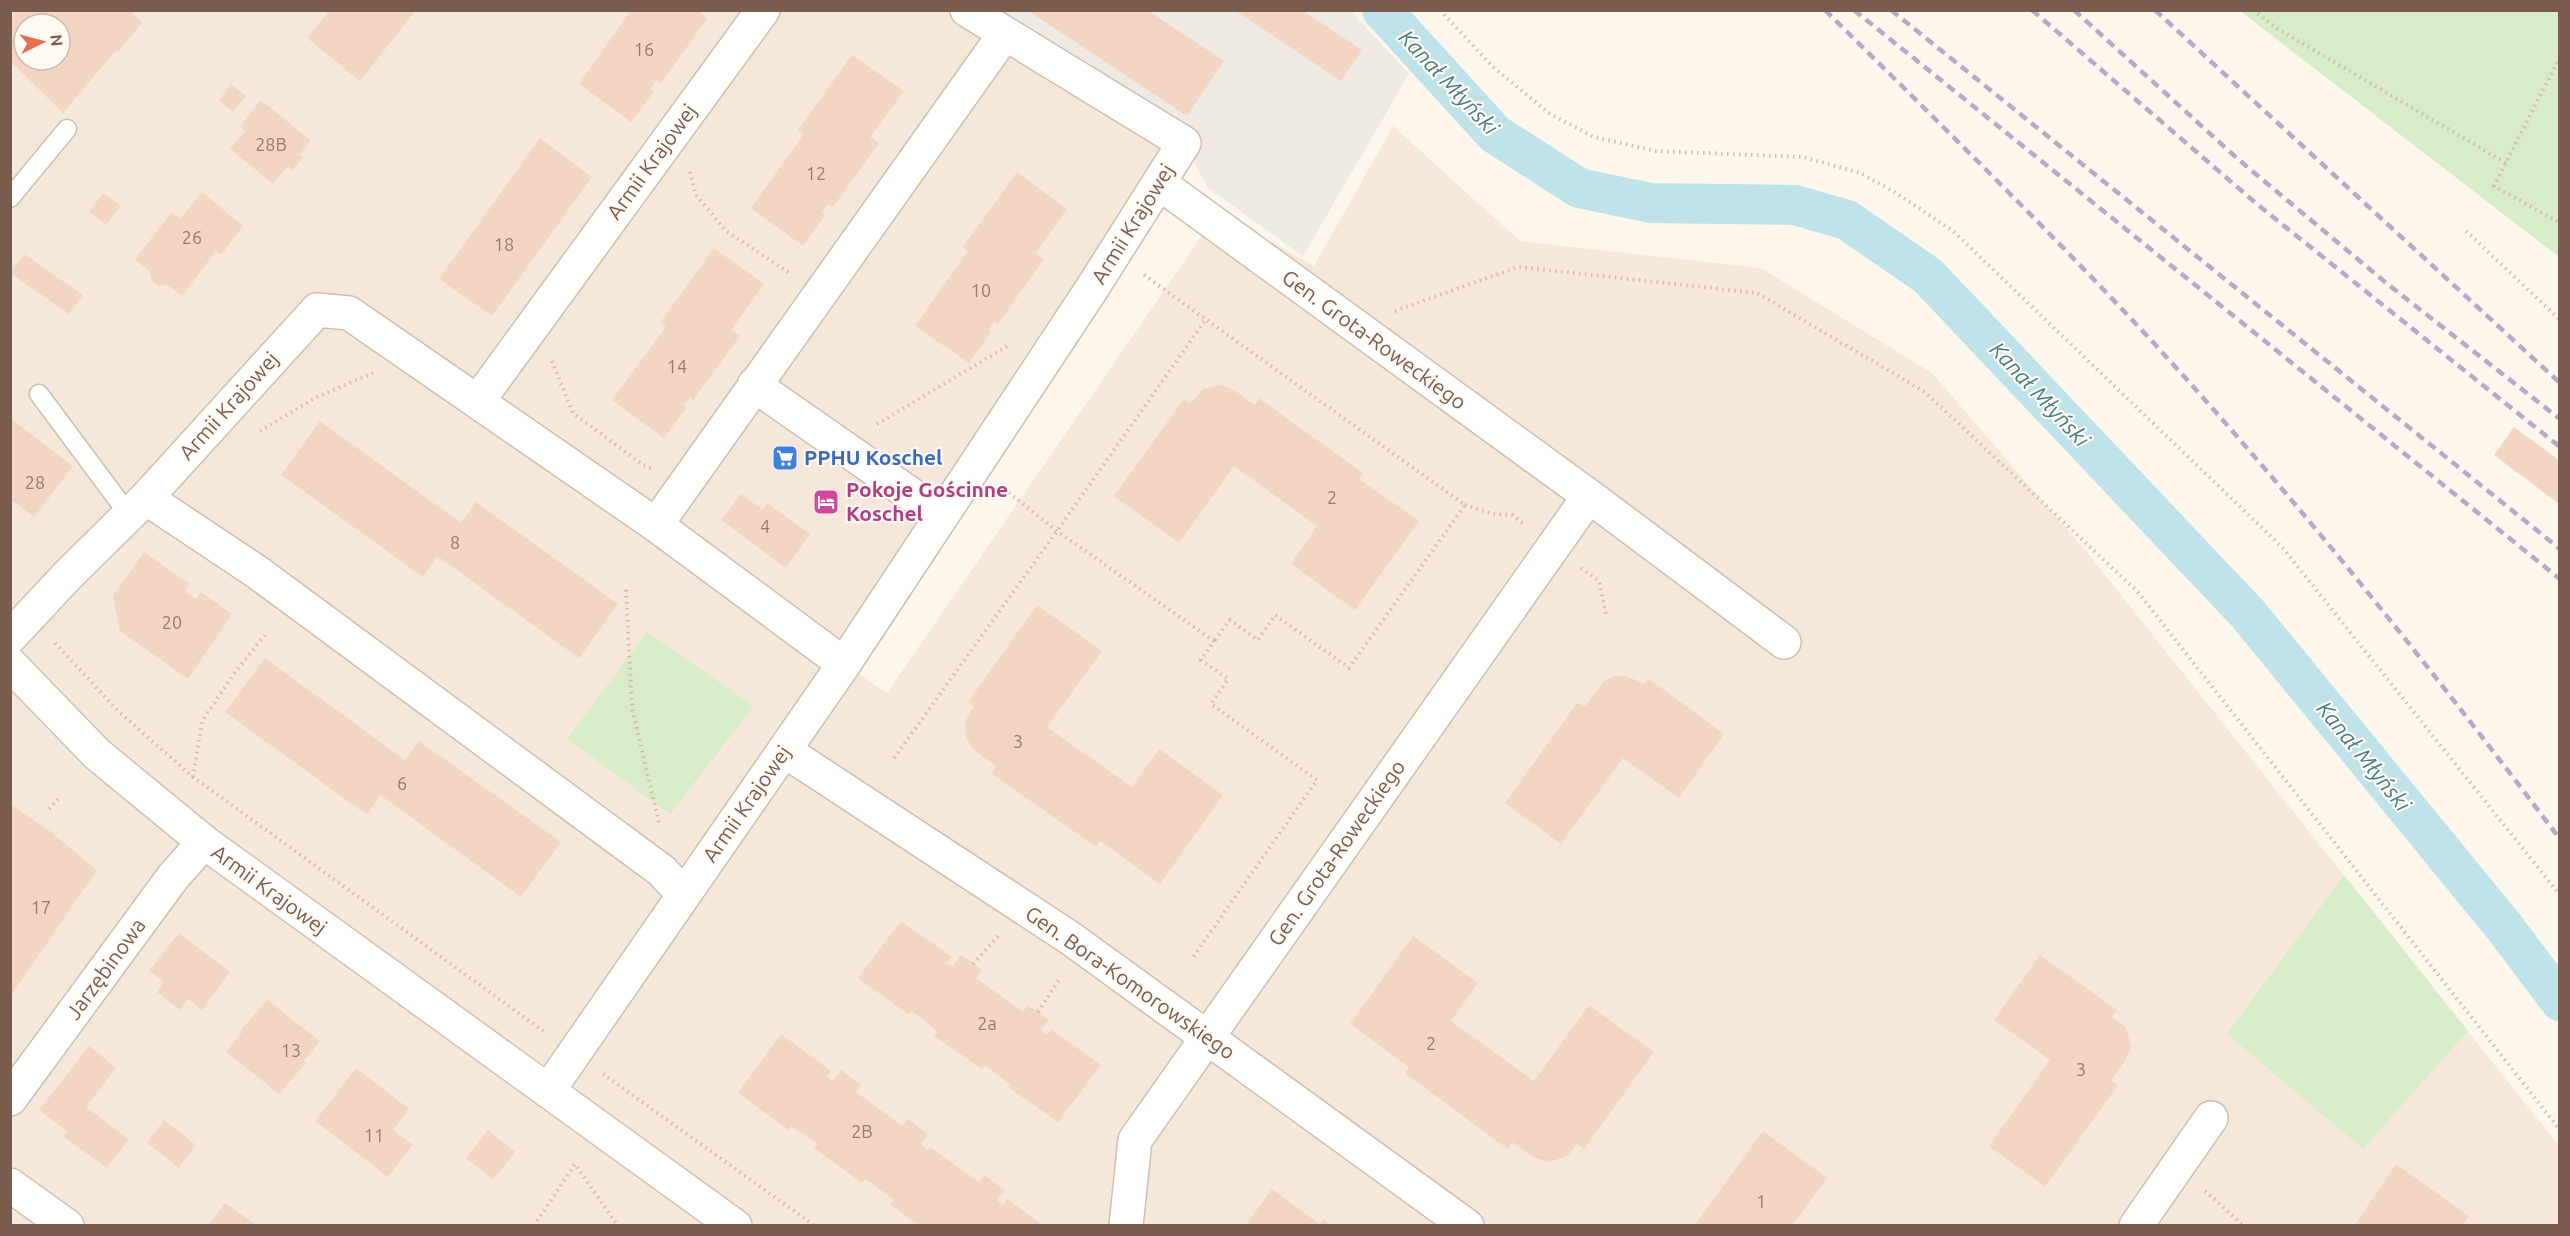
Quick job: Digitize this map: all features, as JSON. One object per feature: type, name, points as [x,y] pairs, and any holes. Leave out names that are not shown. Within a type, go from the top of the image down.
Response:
[{"type":"street","name":"Armii Krajowej","points":[[478,401],[763,10]]},
{"type":"street","name":"Armii Krajowej","points":[[548,1091],[574,1054],[673,883],[785,751],[975,467],[1184,143],[1004,35],[967,10]]},
{"type":"street","points":[[656,525],[1004,35]]},
{"type":"street","name":"Gen. Grota-Roweckiego","points":[[1159,183],[1589,496],[1784,642]]},
{"type":"street","name":"Armii Krajowej","points":[[21,627],[68,575],[137,506],[317,310],[349,313],[656,525],[844,664]]},
{"type":"street","points":[[754,384],[942,516]]},
{"type":"street","name":"Gen. Grota-Roweckiego","points":[[1126,1226],[1135,1140],[1589,496]]},
{"type":"street","points":[[137,506],[257,572],[673,883]]},
{"type":"street","name":"Armii Krajowej","points":[[10,664],[97,754],[204,842],[735,1226]]},
{"type":"street","name":"Gen. Bora-Komorowskiego","points":[[785,751],[1070,938],[1467,1226]]},
{"type":"street","name":"Jarzębinowa","points":[[10,1099],[173,877],[204,842]]},
{"type":"street","points":[[2136,1226],[2211,1118]]},
{"type":"street","points":[[10,1185],[67,1226]]},
{"type":"lane","points":[[10,198],[68,129]]},
{"type":"lane","points":[[39,394],[137,506]]},
{"type":"path","points":[[1440,10],[1493,67],[1550,114],[1594,137],[1656,151],[1803,157],[1860,173],[1893,191],[1953,231],[2282,547],[2559,895]]},
{"type":"path","points":[[2253,10],[2278,29],[2506,163]]},
{"type":"path","points":[[2559,57],[2494,186],[2559,223]]},
{"type":"path","points":[[679,126],[696,195],[710,213],[726,231],[798,278]]},
{"type":"path","points":[[2466,231],[2559,320]]},
{"type":"path","points":[[1114,254],[1465,505],[1493,514],[1512,515]]},
{"type":"path","points":[[1354,326],[1518,267],[1757,292],[1925,392],[2137,591],[2559,1130]]},
{"type":"path","points":[[894,758],[1058,531],[1206,319]]},
{"type":"path","points":[[536,322],[573,413],[643,465],[661,473]]},
{"type":"path","points":[[822,432],[881,424],[1012,343]]},
{"type":"path","points":[[315,398],[412,357]]},
{"type":"path","points":[[975,467],[1058,531],[1214,641]]},
{"type":"path","points":[[1191,960],[1317,780],[1210,704],[1228,679],[1201,660],[1230,620],[1258,640],[1275,615],[1349,668],[1465,505]]},
{"type":"path","points":[[1585,571],[1599,581],[1606,615]]},
{"type":"path","points":[[626,590],[633,708],[673,883]]},
{"type":"path","points":[[21,627],[193,777],[815,1226]]},
{"type":"path","points":[[193,777],[202,721],[265,634]]},
{"type":"path","points":[[49,809],[60,797]]},
{"type":"path","points":[[973,964],[1000,934]]},
{"type":"path","points":[[1038,1012],[1061,977]]},
{"type":"path","points":[[534,1226],[575,1164],[618,1226]]},
{"type":"path","points":[[2177,1167],[2244,1226]]},
{"type":"shaded area","points":[[10,11],[964,11],[1184,143],[845,665],[887,693],[1218,212],[1314,266],[1393,126],[1520,241],[1761,268],[1932,373],[2090,556],[2559,1146],[2559,1225],[11,1225]]},
{"type":"shaded area","points":[[964,11],[1351,11],[1409,74],[1303,256],[1208,188],[1184,143]]},
{"type":"green space","points":[[2240,11],[2559,11],[2559,257]]},
{"type":"green space","points":[[647,632],[754,706],[670,814],[567,739]]},
{"type":"green space","points":[[2344,875],[2468,1031],[2363,1149],[2227,1034]]},
{"type":"building","points":[[18,10],[135,10],[132,14],[143,22],[63,113],[21,72],[72,72],[72,12],[16,12]]},
{"type":"building","points":[[330,10],[416,10],[360,81],[307,38]]},
{"type":"building","points":[[631,10],[699,10],[707,19],[661,83],[656,80],[651,88],[654,91],[631,122],[579,84]]},
{"type":"building","points":[[1027,10],[1147,10],[1224,61],[1187,116]]},
{"type":"building","points":[[1234,10],[1302,10],[1362,50],[1341,81]]},
{"type":"building","points":[[12,16],[12,63],[10,61],[10,18]]},
{"type":"building","points":[[852,55],[904,91],[870,137],[879,143],[833,207],[828,204],[822,213],[825,215],[803,246],[751,208],[804,134],[798,130]]},
{"type":"building","points":[[231,84],[246,96],[233,112],[219,100]]},
{"type":"building","points":[[261,100],[311,141],[299,155],[303,158],[293,170],[288,166],[273,184],[230,149],[245,131],[240,126]]},
{"type":"building","points":[[540,138],[592,177],[492,316],[439,279]]},
{"type":"building","points":[[1017,172],[1067,209],[1035,254],[1044,259],[998,324],[994,322],[988,330],[991,332],[969,363],[915,326],[968,251],[963,247]]},
{"type":"building","points":[[202,192],[243,226],[221,255],[216,251],[182,296],[167,285],[158,286],[151,279],[149,271],[135,259],[172,212],[180,219]]},
{"type":"building","points":[[103,193],[121,206],[106,225],[89,212]]},
{"type":"building","points":[[714,248],[764,284],[731,330],[740,336],[693,400],[690,397],[683,406],[686,408],[664,438],[612,400],[666,327],[660,323]]},
{"type":"building","points":[[24,254],[83,295],[69,314],[10,273]]},
{"type":"building","points":[[1220,385],[1233,389],[1255,405],[1259,398],[1363,473],[1359,479],[1419,521],[1355,610],[1291,564],[1317,526],[1234,466],[1179,543],[1114,496],[1184,399],[1190,404],[1203,389]]},
{"type":"building","points":[[10,418],[73,466],[34,517],[10,499]]},
{"type":"building","points":[[320,421],[461,523],[476,502],[618,604],[579,658],[437,556],[423,577],[281,475]]},
{"type":"building","points":[[2514,427],[2560,461],[2558,503],[2494,455]]},
{"type":"building","points":[[741,494],[763,510],[767,503],[810,534],[786,568],[721,520]]},
{"type":"building","points":[[144,552],[190,584],[185,591],[196,599],[201,592],[232,614],[188,679],[120,631],[113,596]]},
{"type":"building","points":[[1037,605],[1102,651],[1047,727],[1132,787],[1159,749],[1223,795],[1160,884],[1100,841],[1096,847],[992,774],[996,766],[975,751],[966,738],[965,722],[974,706],[968,702]]},
{"type":"building","points":[[265,658],[405,760],[419,741],[561,842],[521,897],[380,795],[367,815],[225,712]]},
{"type":"building","points":[[1613,676],[1627,676],[1644,684],[1649,679],[1724,734],[1679,798],[1623,758],[1561,844],[1505,803],[1577,703],[1585,706],[1603,682]]},
{"type":"building","points":[[10,804],[51,832],[97,870],[10,997]]},
{"type":"building","points":[[901,921],[952,957],[947,963],[953,966],[961,955],[982,970],[976,978],[1023,1012],[1028,1005],[1049,1020],[1040,1030],[1047,1035],[1051,1029],[1101,1065],[1058,1122],[1008,1087],[1011,1085],[985,1065],[982,1069],[934,1036],[937,1031],[912,1011],[909,1015],[858,978]]},
{"type":"building","points":[[179,933],[230,972],[202,1010],[188,999],[180,1010],[157,992],[164,982],[149,971]]},
{"type":"building","points":[[1413,936],[1478,983],[1451,1021],[1534,1081],[1589,1005],[1654,1052],[1584,1149],[1577,1144],[1567,1156],[1550,1162],[1534,1158],[1512,1142],[1508,1149],[1407,1075],[1405,1073],[1409,1067],[1350,1024]]},
{"type":"building","points":[[2040,955],[2117,1010],[2112,1017],[2126,1027],[2131,1047],[2111,1081],[2118,1085],[2045,1187],[1989,1146],[2050,1060],[1994,1020]]},
{"type":"building","points":[[267,1000],[320,1041],[304,1061],[306,1063],[279,1094],[226,1052],[242,1032],[240,1031]]},
{"type":"building","points":[[781,1034],[831,1071],[827,1077],[833,1081],[841,1070],[861,1085],[856,1092],[902,1126],[908,1119],[928,1134],[921,1144],[928,1150],[930,1147],[979,1182],[984,1175],[1005,1190],[997,1200],[1003,1205],[1007,1199],[1044,1226],[920,1226],[890,1204],[894,1200],[865,1179],[862,1183],[814,1148],[817,1144],[791,1126],[788,1130],[738,1093]]},
{"type":"building","points":[[89,1046],[116,1068],[86,1107],[129,1139],[107,1168],[63,1136],[67,1131],[39,1110]]},
{"type":"building","points":[[356,1068],[409,1109],[393,1130],[413,1145],[388,1177],[315,1121]]},
{"type":"building","points":[[164,1120],[196,1145],[179,1168],[147,1143]]},
{"type":"building","points":[[488,1130],[515,1152],[493,1180],[466,1158]]},
{"type":"building","points":[[1763,1131],[1827,1178],[1792,1226],[1694,1226]]},
{"type":"building","points":[[2396,1164],[2469,1216],[2462,1226],[2354,1226]]},
{"type":"building","points":[[1272,1189],[1320,1224],[1323,1219],[1332,1226],[1245,1226]]},
{"type":"building","points":[[225,1203],[258,1226],[208,1226]]},
{"type":"waterway","name":"Kanał Młyński","points":[[1382,10],[1495,134],[1579,188],[1651,203],[1795,205],[1847,220],[1928,276],[2248,614],[2505,928],[2560,1001]]},
{"type":"railway","points":[[1825,10],[2070,255],[2204,399],[2361,584],[2560,839]]},
{"type":"railway","points":[[1854,10],[2560,579]]},
{"type":"railway","points":[[1891,10],[2560,549]]},
{"type":"railway","points":[[2032,10],[2258,205],[2560,447]]},
{"type":"railway","points":[[2074,10],[2239,160],[2385,282],[2560,419]]},
{"type":"railway","points":[[2155,10],[2560,383]]},
{"type":"place","name":"PPHU Koschel","points":[[785,458]]},
{"type":"place","name":"Pokoje Gościnne Koschel","points":[[826,502]]}]
